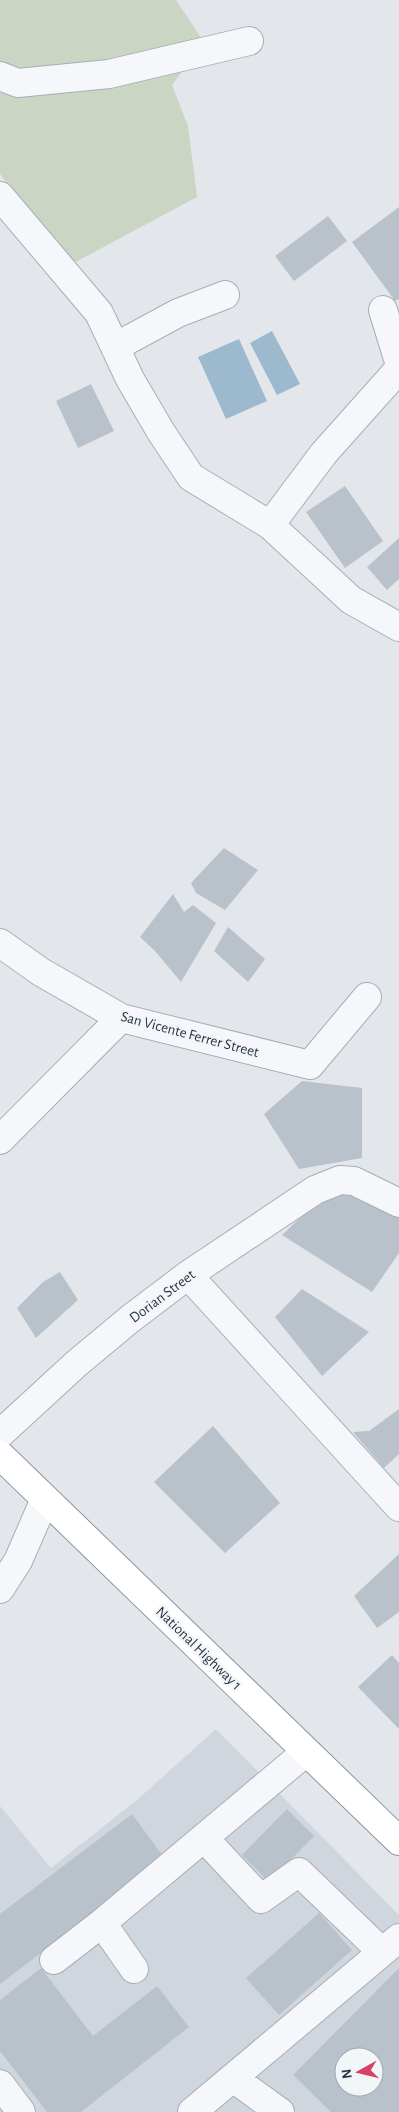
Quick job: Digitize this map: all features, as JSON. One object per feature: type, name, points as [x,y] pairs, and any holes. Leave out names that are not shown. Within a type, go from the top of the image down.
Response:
[{"type":"highway","name":"National Highway 1","points":[[0,1455],[399,1841]]},
{"type":"street","points":[[0,76],[18,83],[109,74],[249,42]]},
{"type":"street","points":[[0,196],[99,313],[134,386],[191,477],[270,525],[351,600],[399,627]]},
{"type":"street","points":[[115,347],[178,313],[225,295]]},
{"type":"street","points":[[382,310],[399,362]]},
{"type":"street","points":[[270,525],[324,453],[399,369]]},
{"type":"street","name":"San Vicente Ferrer Street","points":[[0,943],[41,972],[121,1018],[310,1065],[367,997]]},
{"type":"street","points":[[0,1140],[121,1018]]},
{"type":"street","name":"Dorian Street","points":[[0,1434],[76,1364],[130,1319],[188,1275],[315,1190],[340,1180],[354,1181],[399,1203]]},
{"type":"street","points":[[188,1275],[399,1507]]},
{"type":"street","points":[[0,1589],[18,1561],[45,1499]]},
{"type":"street","points":[[54,1960],[102,1923],[306,1752]]},
{"type":"street","points":[[192,2112],[390,1945],[299,1872],[261,1899],[204,1838]]},
{"type":"street","points":[[102,1923],[134,1969]]},
{"type":"street","points":[[232,2078],[280,2112]]},
{"type":"street","points":[[0,2084],[21,2112]]},
{"type":"shaded area","points":[[216,1729],[399,1915],[399,2112],[0,2112],[0,1806],[51,1868],[138,1799]]},
{"type":"green space","points":[[0,0],[176,0],[204,42],[172,85],[188,126],[197,197],[72,264],[0,174]]},
{"type":"water","points":[[272,331],[300,384],[277,395],[250,343]]},
{"type":"water","points":[[239,339],[267,401],[226,419],[198,357]]},
{"type":"building","points":[[399,207],[399,299],[395,301],[352,242]]},
{"type":"building","points":[[328,216],[347,241],[294,281],[275,256]]},
{"type":"building","points":[[91,384],[114,431],[78,448],[56,401]]},
{"type":"building","points":[[345,486],[383,541],[345,568],[306,512]]},
{"type":"building","points":[[399,538],[399,579],[387,590],[367,567]]},
{"type":"building","points":[[224,848],[258,870],[225,910],[196,893],[191,883]]},
{"type":"building","points":[[173,894],[184,912],[193,905],[216,923],[181,982],[155,951],[140,937]]},
{"type":"building","points":[[228,927],[265,959],[248,982],[214,951]]},
{"type":"building","points":[[302,1081],[362,1088],[362,1158],[299,1169],[264,1114]]},
{"type":"building","points":[[340,1180],[399,1216],[399,1253],[372,1292],[282,1235]]},
{"type":"building","points":[[60,1272],[78,1300],[36,1338],[17,1308],[43,1282]]},
{"type":"building","points":[[302,1289],[369,1332],[322,1376],[275,1317]]},
{"type":"building","points":[[399,1409],[399,1454],[384,1468],[353,1432],[369,1431]]},
{"type":"building","points":[[213,1426],[280,1503],[225,1553],[154,1482]]},
{"type":"building","points":[[399,1554],[399,1612],[377,1628],[354,1596]]},
{"type":"building","points":[[392,1655],[399,1663],[399,1729],[358,1687]]},
{"type":"building","points":[[287,1809],[314,1836],[269,1882],[242,1855]]},
{"type":"building","points":[[132,1814],[165,1859],[0,1984],[0,1914]]},
{"type":"building","points":[[319,1913],[352,1950],[279,2015],[246,1978]]},
{"type":"building","points":[[41,1968],[93,2036],[157,1986],[189,2027],[81,2112],[47,2112],[0,2051],[0,2000]]},
{"type":"building","points":[[399,1968],[399,2112],[331,2112],[293,2075]]}]
